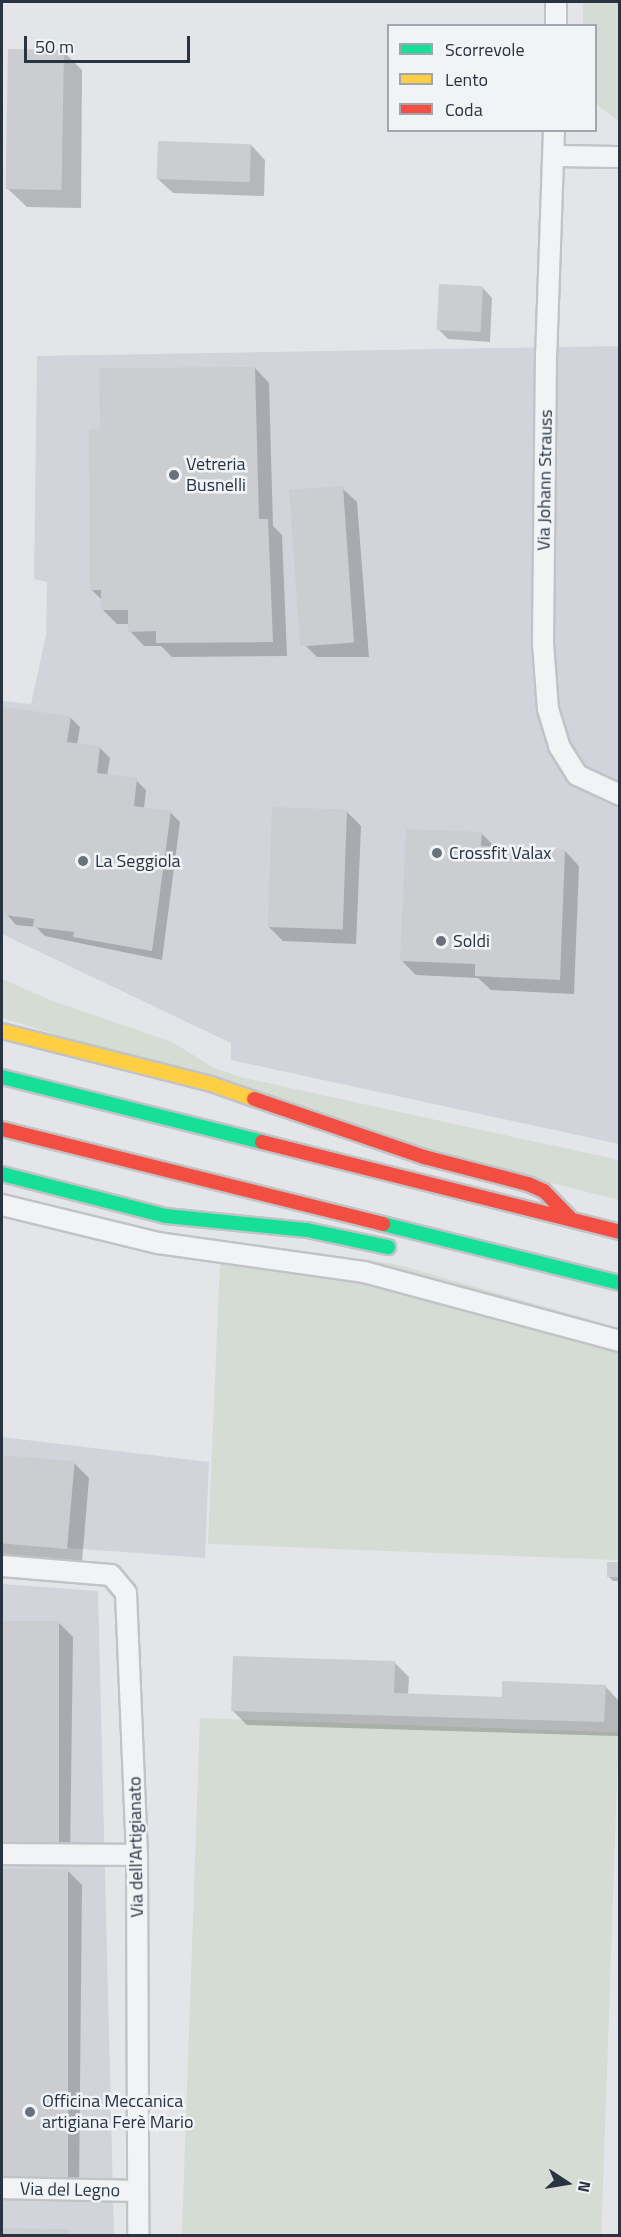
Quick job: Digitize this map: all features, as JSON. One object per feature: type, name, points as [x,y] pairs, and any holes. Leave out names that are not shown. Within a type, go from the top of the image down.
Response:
[{"type":"highway","points":[[2,1031],[212,1084],[424,1157],[528,1184],[544,1191],[567,1215],[582,1222]]},
{"type":"highway","points":[[2,1077],[620,1232]]},
{"type":"highway","points":[[2,1129],[620,1283]]},
{"type":"highway","points":[[2,1174],[166,1216],[307,1230],[403,1250]]},
{"type":"highway","points":[[459,1258],[571,1270]]},
{"type":"street","points":[[555,24],[556,2]]},
{"type":"street","name":"Via Johann Strauss","points":[[554,132],[546,379],[543,643],[548,709],[559,746],[577,775],[620,795]]},
{"type":"street","points":[[554,156],[620,157]]},
{"type":"street","points":[[2,1205],[158,1244],[364,1272],[620,1341]]},
{"type":"street","name":"Via dell'Artigianato","points":[[2,1566],[111,1575],[126,1593],[137,1855],[138,2235]]},
{"type":"street","points":[[2,1854],[137,1855]]},
{"type":"street","name":"Via del Legno","points":[[2,2188],[138,2191]]},
{"type":"shaded area","points":[[583,2],[619,2],[619,121],[597,105],[597,24],[583,24]]},
{"type":"shaded area","points":[[619,346],[619,1144],[231,1060],[231,1043],[2,934],[2,701],[31,704],[46,635],[47,582],[34,579],[37,356]]},
{"type":"shaded area","points":[[2,979],[50,1000],[172,1042],[214,1068],[240,1077],[619,1160],[619,1200],[473,1163],[2,1018]]},
{"type":"shaded area","points":[[221,1240],[395,1264],[619,1328],[619,1560],[208,1544]]},
{"type":"shaded area","points":[[2,1437],[209,1462],[205,1558],[2,1543]]},
{"type":"shaded area","points":[[2,1584],[98,1591],[114,2235],[2,2235]]},
{"type":"shaded area","points":[[200,1718],[619,1733],[601,2236],[182,2235]]},
{"type":"building","points":[[8,49],[64,50],[62,190],[6,189]]},
{"type":"building","points":[[158,141],[251,144],[250,182],[157,179]]},
{"type":"building","points":[[439,284],[483,286],[481,332],[437,330]]},
{"type":"building","name":"Vetreria Busnelli","points":[[255,367],[259,519],[268,519],[273,642],[156,643],[156,631],[128,632],[128,610],[101,610],[101,590],[90,590],[89,429],[100,428],[99,368]]},
{"type":"building","points":[[343,486],[354,643],[300,646],[289,490]]},
{"type":"building","name":"La Seggiola","points":[[2,707],[71,716],[67,742],[100,746],[97,773],[137,778],[134,806],[171,811],[152,951],[73,937],[74,932],[33,927],[34,919],[5,915],[2,911]]},
{"type":"building","points":[[272,807],[347,810],[343,930],[268,927]]},
{"type":"building","points":[[406,829],[482,832],[481,846],[565,850],[560,980],[475,976],[475,964],[400,961]]},
{"type":"building","points":[[2,1455],[75,1461],[67,1549],[2,1543]]},
{"type":"building","points":[[607,1562],[620,1562],[620,1577],[607,1577]]},
{"type":"building","points":[[2,1621],[59,1621],[59,1844],[2,1844]]},
{"type":"building","points":[[233,1656],[395,1661],[394,1693],[502,1697],[502,1681],[606,1685],[604,1722],[231,1711]]},
{"type":"building","points":[[2,1869],[68,1869],[68,2177],[2,2177]]},
{"type":"building","points":[[2,2228],[69,2229],[69,2236],[2,2236]]},
{"type":"traffic: fast","points":[[2,1077],[262,1142]]},
{"type":"traffic: fast","points":[[2,1174],[166,1216],[307,1230],[388,1247]]},
{"type":"traffic: fast","points":[[383,1224],[620,1283]]},
{"type":"traffic: slow","points":[[2,1031],[211,1084],[254,1099]]},
{"type":"traffic: jam","points":[[254,1099],[424,1157],[528,1184],[544,1191],[569,1217]]},
{"type":"traffic: jam","points":[[2,1129],[383,1224]]},
{"type":"traffic: jam","points":[[262,1142],[620,1232]]},
{"type":"place","name":"Vetreria Busnelli","points":[[174,475]]},
{"type":"place","name":"Crossfit Valax","points":[[437,853]]},
{"type":"place","name":"La Seggiola","points":[[83,861]]},
{"type":"place","name":"Soldi","points":[[441,941]]},
{"type":"place","name":"Officina Meccanica artigiana Ferè Mario","points":[[30,2112]]}]
